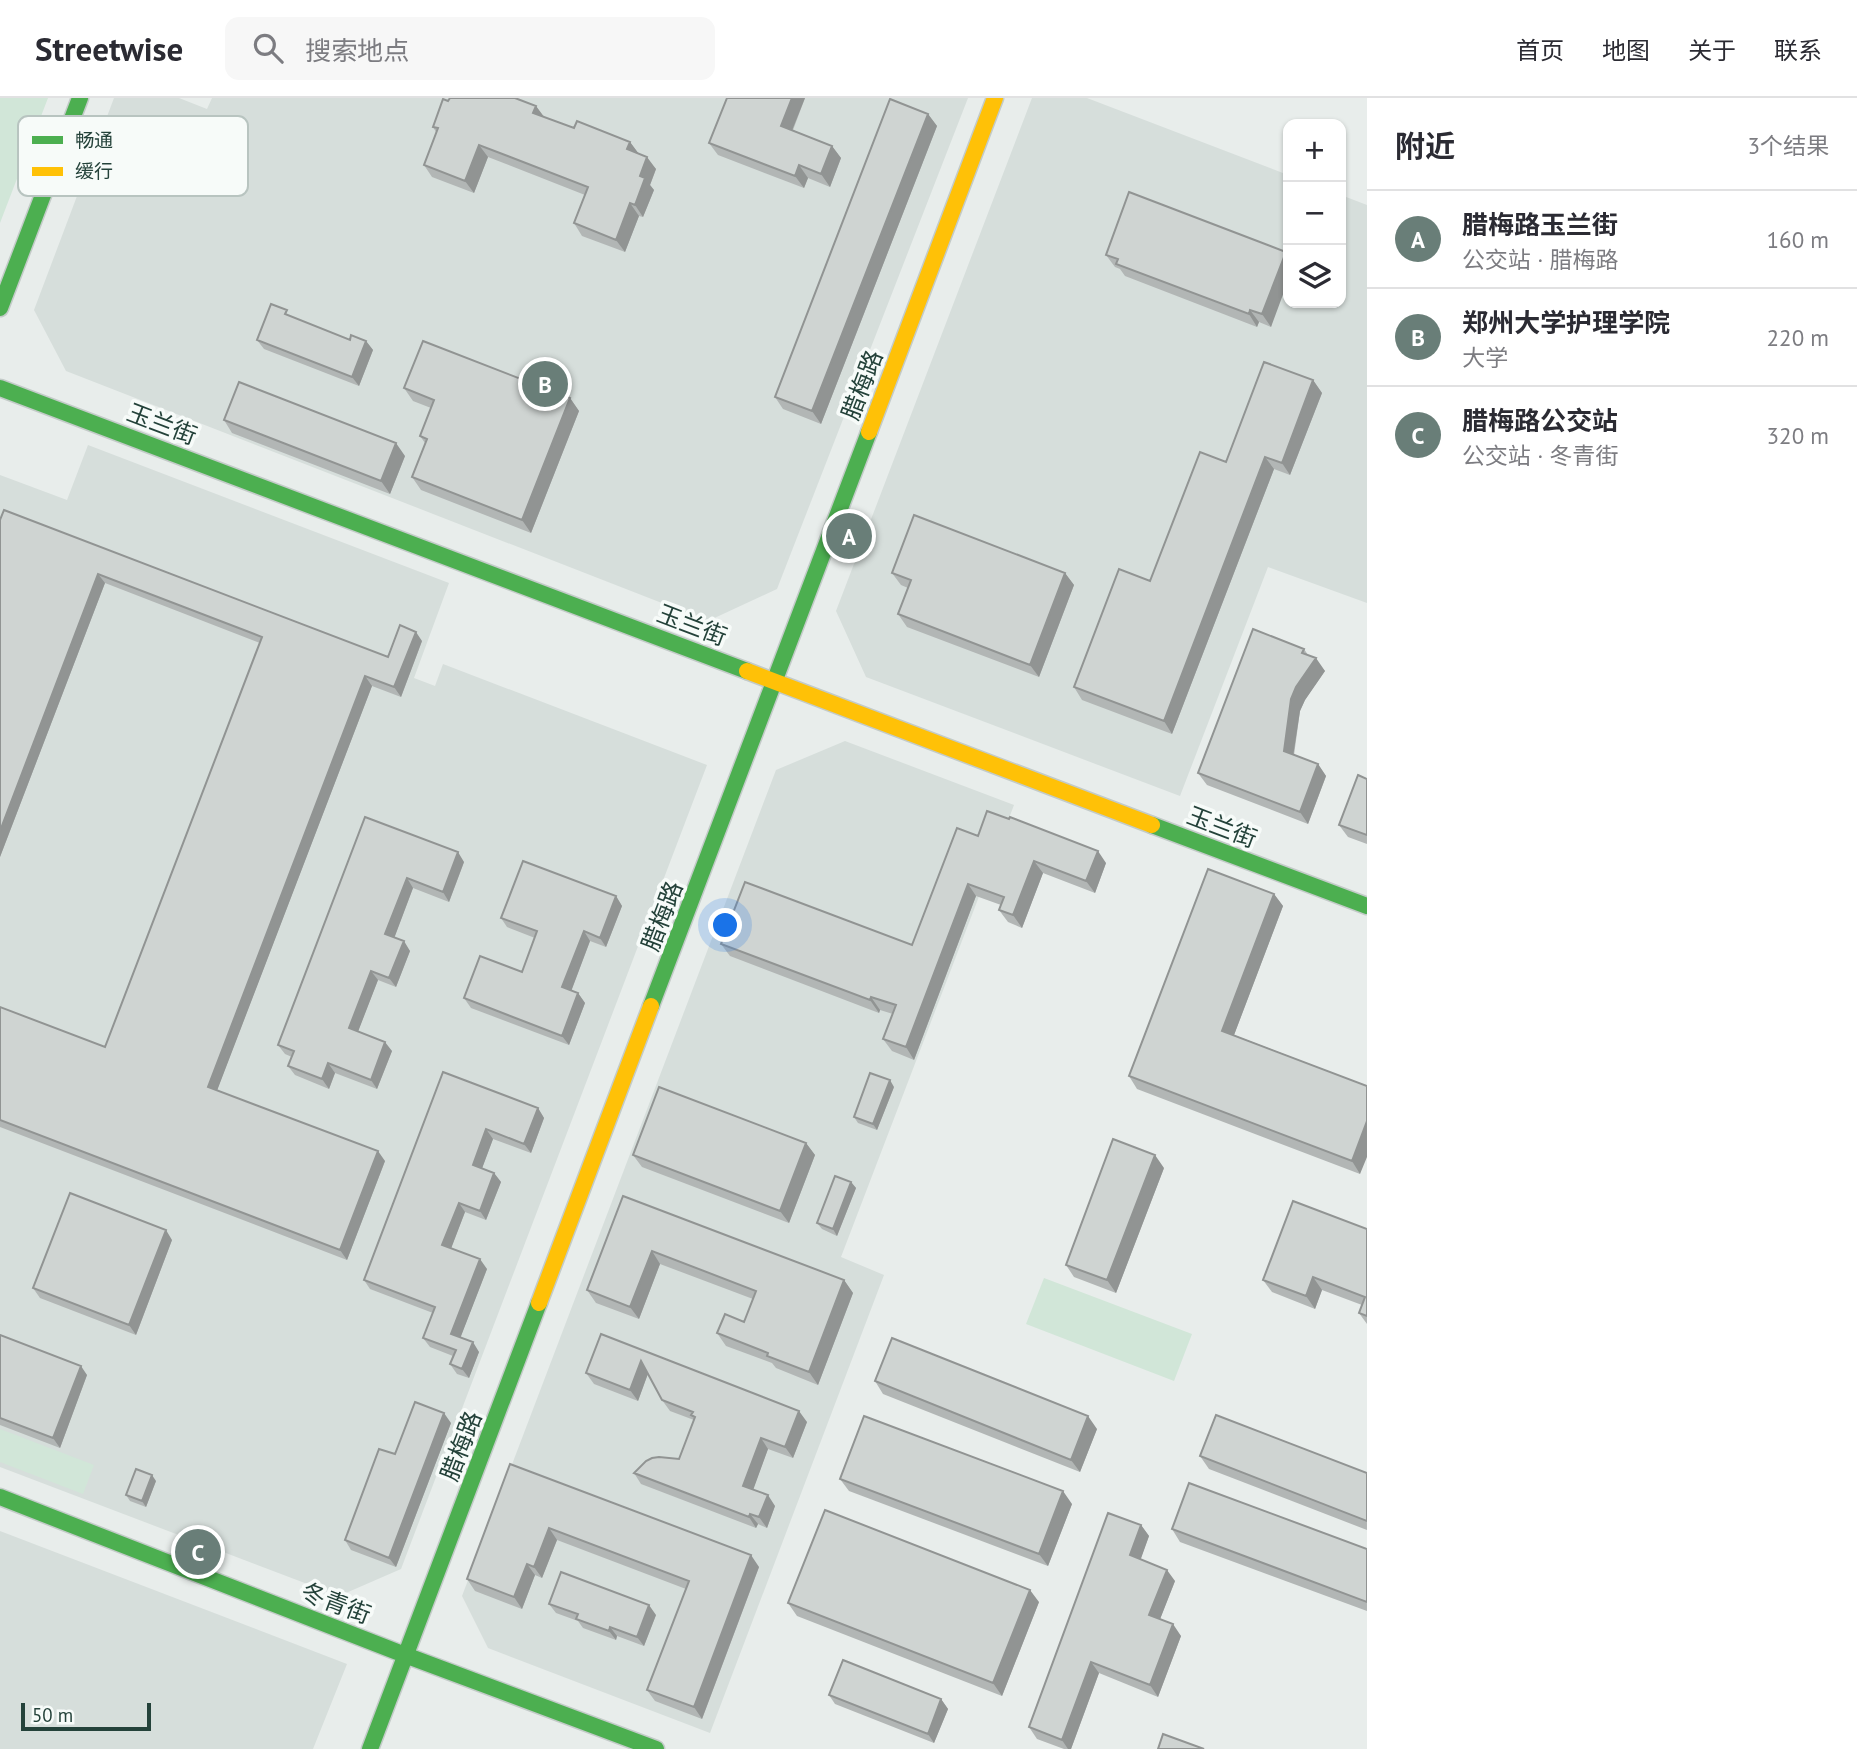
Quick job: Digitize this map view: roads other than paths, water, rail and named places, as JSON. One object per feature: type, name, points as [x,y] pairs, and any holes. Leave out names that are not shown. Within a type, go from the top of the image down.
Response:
[{"type":"street","points":[[73,116],[80,98]]},
{"type":"street","name":"腊梅路","points":[[370,1749],[995,98]]},
{"type":"street","points":[[0,308],[43,196]]},
{"type":"street","name":"玉兰街","points":[[0,388],[1367,906]]},
{"type":"street","name":"冬青街","points":[[0,1497],[405,1655],[656,1749]]},
{"type":"place","name":"郑州大学护理学院","points":[[545,384]]},
{"type":"place","name":"腊梅路玉兰街","points":[[849,536]]},
{"type":"place","name":"腊梅路公交站","points":[[198,1552]]}]
